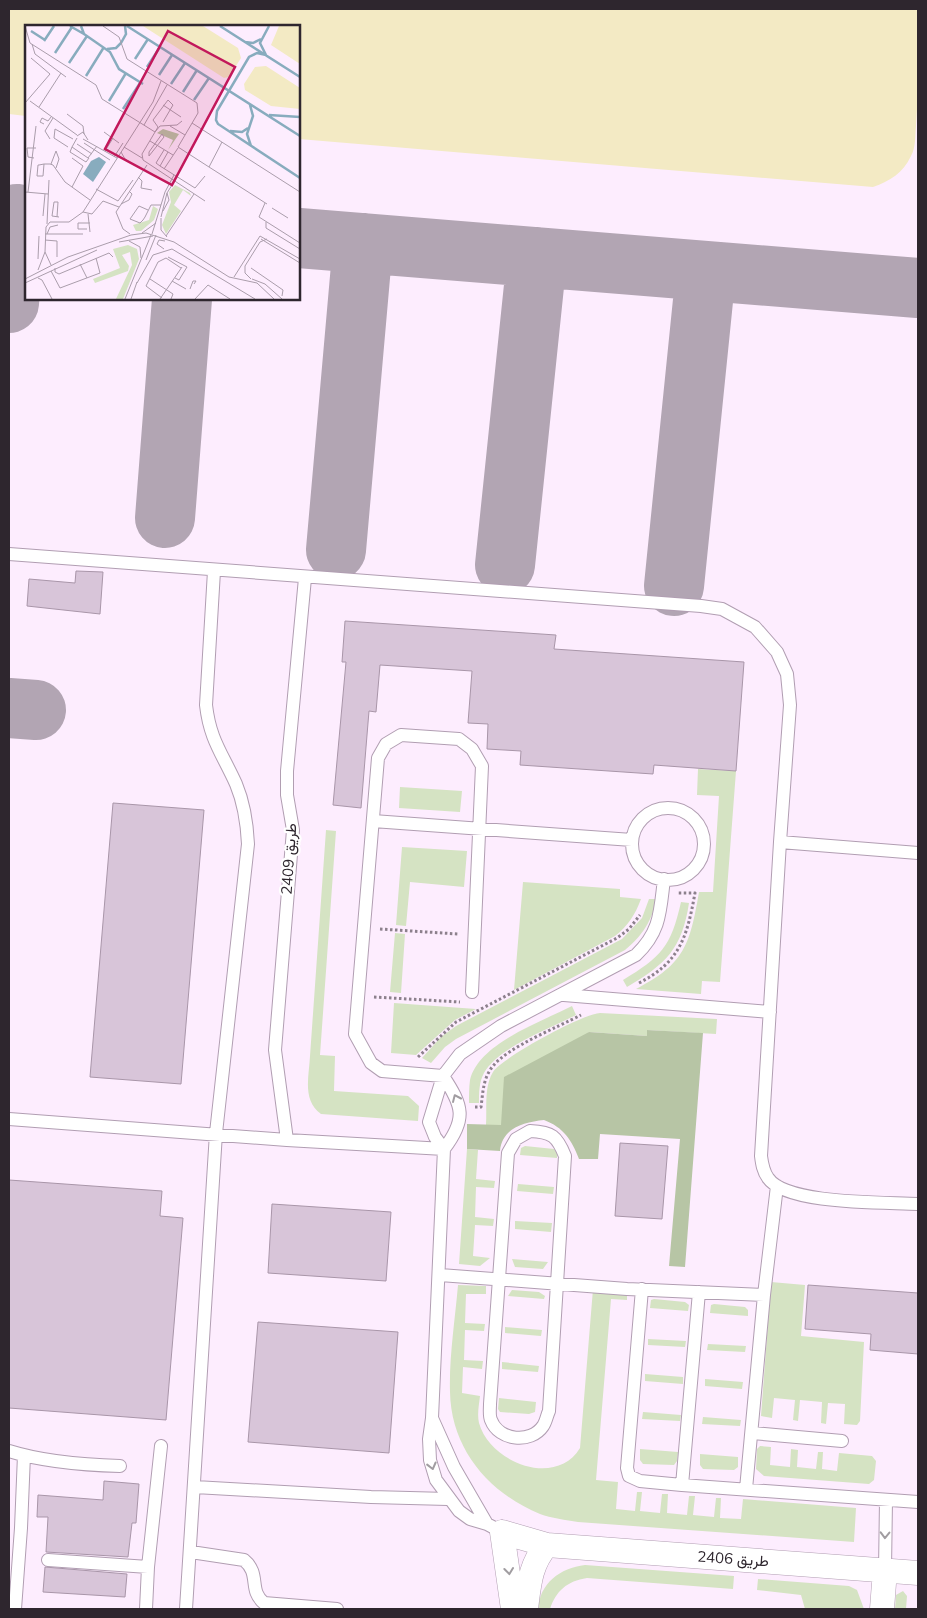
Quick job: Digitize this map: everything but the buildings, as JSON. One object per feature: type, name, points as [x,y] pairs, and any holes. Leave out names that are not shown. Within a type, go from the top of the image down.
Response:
[{"type":"street","name":"طريق 2406","points":[[494,1528],[547,1545],[918,1573]]},
{"type":"street","points":[[494,1528],[514,1609]]},
{"type":"street","points":[[526,1609],[533,1567],[538,1556],[547,1545]]},
{"type":"street","points":[[882,1609],[885,1570]]},
{"type":"lane","points":[[9,554],[305,578],[701,606],[722,609],[755,627],[777,652],[787,674],[790,705],[761,1156],[763,1168],[768,1179],[777,1186],[796,1195],[918,1204]]},
{"type":"lane","points":[[186,1609],[216,1133],[248,844],[241,799],[230,772],[216,746],[206,705],[214,571]]},
{"type":"lane","name":"طريق 2409","points":[[287,1140],[276,1064],[275,1032],[293,830],[287,795],[287,771],[305,578]]},
{"type":"lane","points":[[443,1076],[382,1071],[371,1063],[355,1034],[378,758],[386,744],[401,735],[459,739],[472,749],[482,766],[472,992]]},
{"type":"lane","points":[[661,808],[672,808],[684,811],[696,822],[704,837],[704,848],[701,859],[686,875],[664,880],[653,877],[643,870],[636,861],[632,851],[632,840],[635,828],[642,819],[661,808]]},
{"type":"lane","points":[[373,821],[632,840]]},
{"type":"lane","points":[[780,842],[918,853]]},
{"type":"lane","points":[[444,1149],[435,1137],[429,1122],[443,1076],[460,1054],[501,1026],[628,961],[644,947],[660,920],[664,880]]},
{"type":"lane","points":[[564,994],[770,1012]]},
{"type":"lane","points":[[443,1076],[458,1098],[460,1124],[454,1137],[444,1149],[440,1275],[432,1418],[429,1439],[430,1460],[436,1480],[448,1499],[470,1519],[494,1528]]},
{"type":"lane","points":[[9,1119],[216,1133],[287,1140],[444,1149]]},
{"type":"lane","points":[[530,1131],[546,1132],[559,1141],[566,1156],[557,1283],[548,1411],[543,1426],[531,1436],[515,1439],[501,1433],[491,1420],[490,1404],[508,1153],[516,1139],[530,1131]]},
{"type":"lane","points":[[746,1489],[764,1295],[777,1186]]},
{"type":"lane","points":[[440,1275],[642,1289],[764,1295]]},
{"type":"lane","points":[[642,1289],[628,1473],[634,1479],[682,1485],[918,1502]]},
{"type":"lane","points":[[682,1485],[699,1292]]},
{"type":"lane","points":[[432,1418],[454,1467],[494,1528]]},
{"type":"lane","points":[[752,1433],[842,1441]]},
{"type":"lane","points":[[146,1609],[148,1567],[161,1446]]},
{"type":"lane","points":[[9,1451],[90,1465],[120,1466]]},
{"type":"lane","points":[[15,1609],[24,1455]]},
{"type":"lane","points":[[194,1487],[372,1497],[448,1499]]},
{"type":"lane","points":[[885,1570],[886,1500]]},
{"type":"lane","points":[[191,1552],[244,1560],[254,1572],[256,1594],[264,1603],[337,1609]]},
{"type":"lane","points":[[48,1560],[148,1567]]},
{"type":"path","points":[[409,1073],[418,1056],[456,1022],[617,938],[629,929],[640,915],[647,894],[662,893]]},
{"type":"path","points":[[364,928],[474,935]]},
{"type":"path","points":[[358,995],[456,1002],[466,1000],[472,992]]},
{"type":"green space","points":[[698,769],[736,771],[720,982],[702,981],[701,994],[636,989],[665,971],[675,961],[688,939],[699,892],[713,892],[719,796],[697,795]]},
{"type":"green space","points":[[400,787],[462,791],[460,812],[399,808]]},
{"type":"green space","points":[[326,830],[336,831],[320,1055],[335,1056],[334,1091],[408,1096],[419,1106],[418,1121],[321,1114],[311,1102],[308,1080]]},
{"type":"green space","points":[[402,847],[467,851],[464,887],[410,882],[406,926],[396,925]]},
{"type":"green space","points":[[523,882],[620,889],[620,897],[641,899],[631,920],[615,936],[514,990]]},
{"type":"green space","points":[[649,899],[657,899],[652,915],[637,939],[625,950],[456,1039],[445,1047],[431,1063],[422,1058],[441,1037],[456,1026],[622,939],[642,918]]},
{"type":"green space","points":[[681,902],[689,903],[686,919],[677,944],[670,954],[652,971],[627,987],[623,980],[655,957],[668,940]]},
{"type":"green space","points":[[395,933],[405,934],[401,993],[390,992]]},
{"type":"green space","points":[[394,1003],[476,1009],[455,1020],[416,1055],[391,1053]]},
{"type":"green space","points":[[572,1006],[576,1015],[513,1047],[491,1064],[481,1080],[479,1103],[469,1103],[470,1080],[476,1067],[485,1055],[513,1035]]},
{"type":"green space","points":[[600,1013],[717,1019],[716,1034],[647,1030],[647,1036],[589,1032],[501,1125],[486,1125],[488,1084],[493,1072],[500,1065],[561,1028]]},
{"type":"green space","points":[[647,1030],[703,1033],[685,1267],[669,1266],[680,1139],[600,1134],[598,1159],[579,1159],[562,1130],[544,1120],[529,1122],[515,1128],[505,1137],[500,1151],[467,1149],[467,1124],[501,1125],[504,1077],[589,1032],[647,1036]]},
{"type":"green space","points":[[525,1146],[554,1149],[557,1153],[557,1158],[520,1155],[521,1148]]},
{"type":"green space","points":[[467,1149],[478,1150],[476,1179],[495,1181],[494,1188],[476,1187],[475,1217],[494,1219],[493,1226],[475,1225],[473,1256],[490,1258],[480,1266],[459,1264]]},
{"type":"green space","points":[[518,1184],[554,1187],[553,1194],[517,1191]]},
{"type":"green space","points":[[515,1221],[552,1223],[551,1232],[515,1229]]},
{"type":"green space","points":[[512,1259],[548,1262],[543,1269],[515,1267]]},
{"type":"green space","points":[[771,1282],[805,1285],[801,1336],[864,1342],[860,1421],[857,1425],[844,1424],[845,1404],[828,1403],[826,1424],[821,1423],[822,1402],[800,1400],[798,1421],[793,1420],[795,1400],[774,1398],[772,1418],[761,1416]]},
{"type":"green space","points":[[458,1285],[486,1286],[486,1294],[466,1294],[465,1323],[485,1324],[484,1331],[465,1330],[464,1360],[483,1361],[482,1369],[463,1367],[462,1393],[480,1396],[479,1423],[486,1437],[496,1449],[509,1459],[525,1466],[540,1468],[556,1467],[569,1460],[580,1448],[593,1289],[627,1292],[627,1300],[611,1299],[596,1480],[618,1482],[616,1509],[635,1511],[637,1492],[642,1492],[640,1511],[660,1513],[662,1494],[668,1494],[667,1513],[687,1515],[689,1496],[695,1496],[693,1515],[714,1517],[716,1498],[721,1498],[720,1518],[741,1519],[743,1499],[856,1508],[854,1542],[578,1522],[540,1514],[505,1494],[489,1481],[465,1450],[457,1432],[452,1413],[450,1365]]},
{"type":"green space","points":[[512,1290],[539,1292],[545,1296],[544,1299],[508,1296]]},
{"type":"green space","points":[[651,1300],[685,1302],[689,1305],[688,1311],[650,1308]]},
{"type":"green space","points":[[711,1305],[745,1307],[748,1310],[748,1316],[710,1313]]},
{"type":"green space","points":[[505,1327],[542,1330],[541,1336],[505,1333]]},
{"type":"green space","points":[[648,1339],[686,1341],[685,1347],[648,1345]]},
{"type":"green space","points":[[708,1344],[746,1346],[745,1352],[707,1350]]},
{"type":"green space","points":[[502,1362],[539,1366],[538,1372],[502,1369]]},
{"type":"green space","points":[[645,1374],[683,1377],[683,1384],[645,1381]]},
{"type":"green space","points":[[705,1379],[743,1382],[742,1389],[705,1386]]},
{"type":"green space","points":[[499,1398],[536,1402],[535,1412],[529,1414],[500,1412],[498,1409]]},
{"type":"green space","points":[[643,1412],[681,1415],[680,1421],[642,1419]]},
{"type":"green space","points":[[703,1417],[741,1420],[740,1426],[702,1424]]},
{"type":"green space","points":[[760,1446],[771,1447],[770,1465],[790,1467],[791,1449],[798,1450],[797,1467],[816,1469],[818,1452],[823,1452],[822,1469],[837,1471],[839,1453],[872,1456],[876,1461],[874,1480],[869,1484],[764,1476],[756,1469],[757,1449]]},
{"type":"green space","points":[[640,1449],[678,1452],[677,1461],[674,1465],[643,1464],[640,1460]]},
{"type":"green space","points":[[700,1454],[738,1457],[738,1467],[734,1470],[703,1469],[700,1465]]},
{"type":"green space","points":[[585,1565],[734,1576],[733,1589],[587,1578],[568,1584],[563,1588],[550,1609],[538,1609],[543,1592],[553,1578],[567,1569]]},
{"type":"green space","points":[[758,1579],[849,1586],[857,1590],[864,1609],[805,1609],[801,1595],[757,1590]]},
{"type":"green space","points":[[903,1591],[907,1596],[906,1609],[895,1609],[896,1595]]},
{"type":"sand","points":[[9,9],[918,9],[918,97],[915,145],[908,162],[900,172],[873,187],[300,139],[300,25],[25,25],[25,116],[9,114]]},
{"type":"taxiway","points":[[9,303],[17,214]]},
{"type":"taxiway","points":[[300,238],[918,288]]},
{"type":"taxiway","points":[[336,550],[363,243]]},
{"type":"taxiway","points":[[505,565],[537,257]]},
{"type":"taxiway","points":[[674,586],[706,271]]},
{"type":"taxiway","points":[[165,518],[182,300]]},
{"type":"taxiway","points":[[9,708],[36,710]]}]
